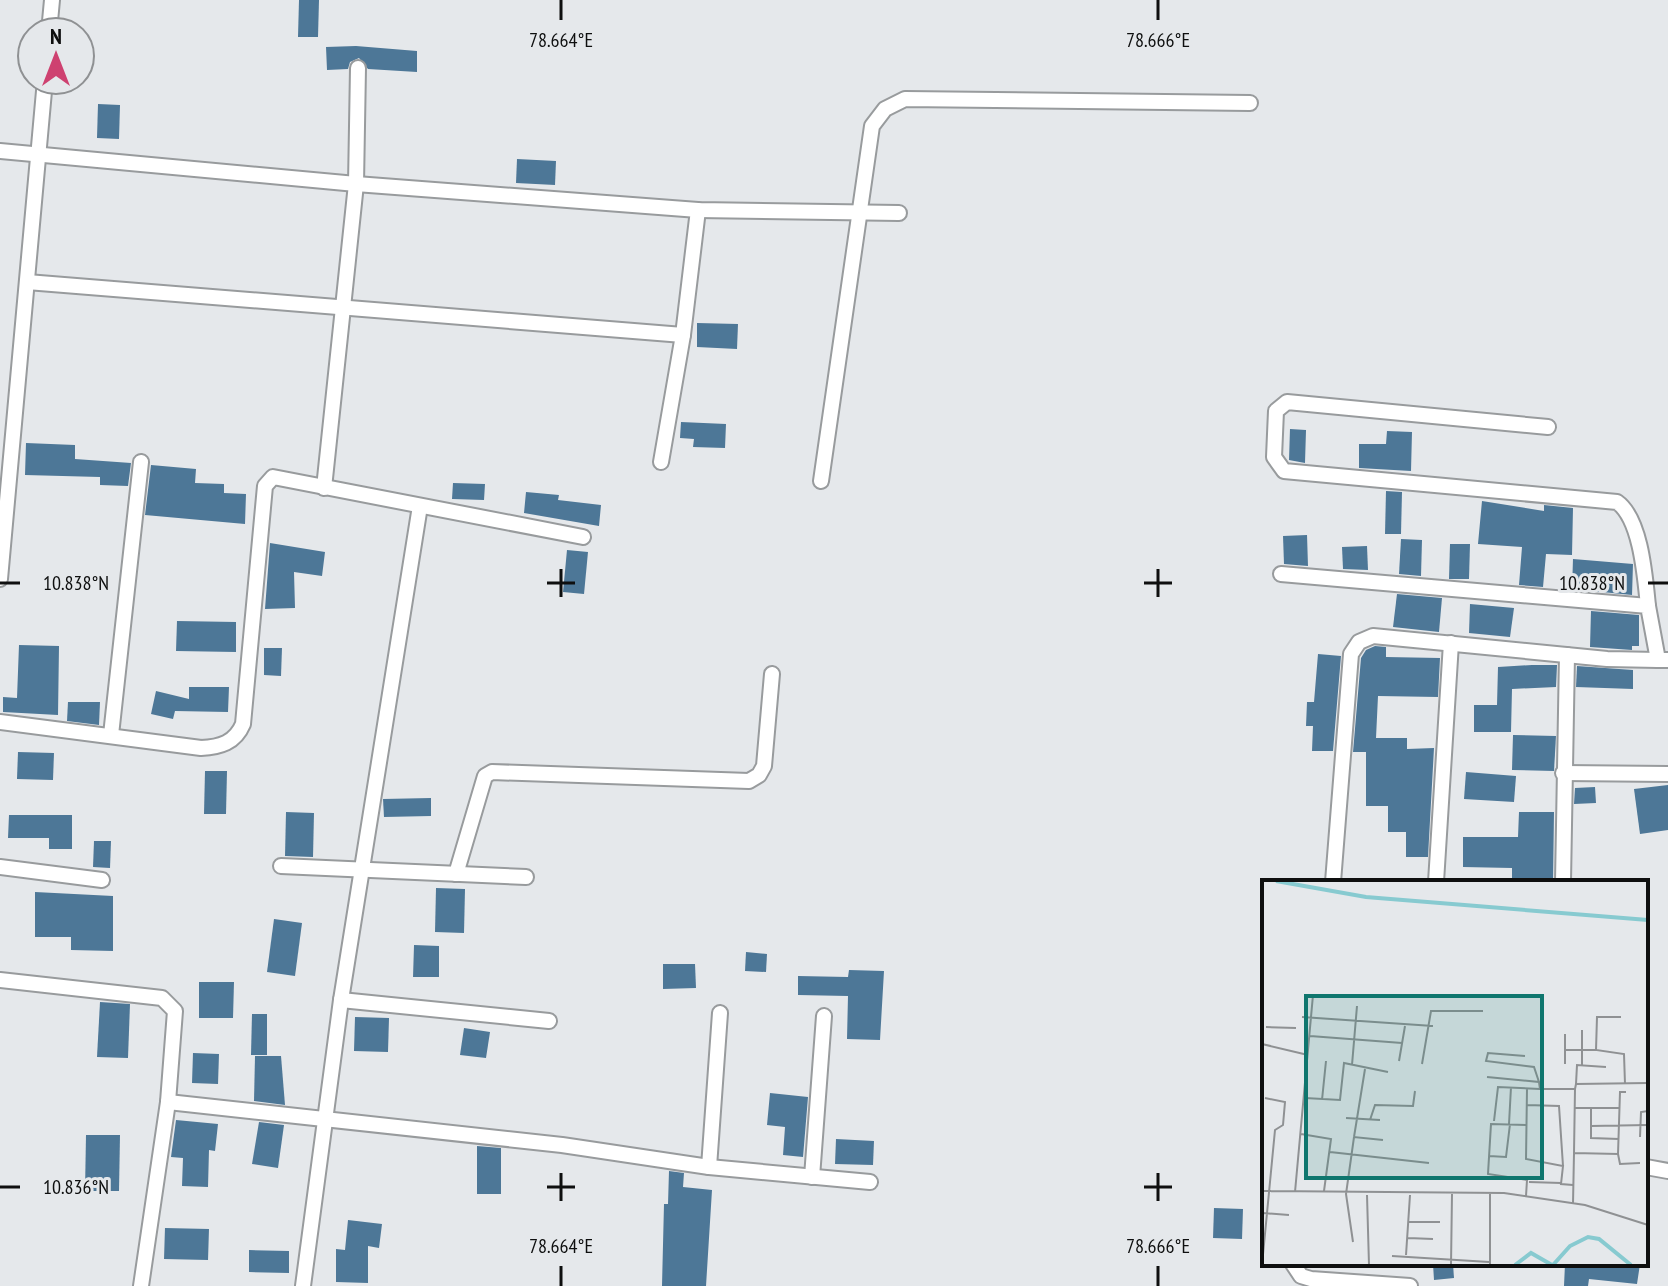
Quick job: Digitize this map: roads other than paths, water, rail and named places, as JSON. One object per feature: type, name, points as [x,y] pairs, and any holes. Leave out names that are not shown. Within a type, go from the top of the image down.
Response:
[{"type":"street","points":[[324,488],[356,184],[358,68]]},
{"type":"street","points":[[0,579],[7,417],[27,282],[44,96]]},
{"type":"street","points":[[821,481],[872,126],[885,109],[905,99],[1250,103]]},
{"type":"street","points":[[0,151],[356,184],[698,210],[899,213]]},
{"type":"street","points":[[661,462],[683,335],[698,210]]},
{"type":"street","points":[[27,282],[683,335]]},
{"type":"street","points":[[1333,880],[1351,654],[1359,642],[1373,636],[1567,655],[1663,660],[1648,606],[1643,559],[1627,512],[1617,502],[1284,471],[1274,457],[1276,411],[1287,402],[1548,427]]},
{"type":"street","points":[[111,735],[141,462]]},
{"type":"street","points":[[0,722],[201,748],[217,747],[239,735],[243,724],[265,486],[277,476],[324,488],[583,537]]},
{"type":"street","points":[[303,1286],[341,1000],[420,506]]},
{"type":"street","points":[[1281,574],[1648,606]]},
{"type":"street","points":[[1436,880],[1451,643]]},
{"type":"street","points":[[1563,880],[1567,655]]},
{"type":"street","points":[[456,874],[485,776],[492,772],[749,781],[759,775],[764,766],[772,674]]},
{"type":"street","points":[[1563,773],[1668,774]]},
{"type":"street","points":[[281,866],[526,877]]},
{"type":"street","points":[[0,867],[102,880]]},
{"type":"street","points":[[0,980],[162,998],[172,1004],[176,1017],[168,1102],[141,1286]]},
{"type":"street","points":[[341,1000],[549,1021]]},
{"type":"street","points":[[709,1167],[720,1013]]},
{"type":"street","points":[[812,1177],[824,1016]]},
{"type":"street","points":[[168,1102],[562,1145],[709,1167],[870,1182]]},
{"type":"street","points":[[1648,1167],[1668,1171]]},
{"type":"street","points":[[1294,1266],[1301,1276],[1311,1279],[1410,1286]]}]
